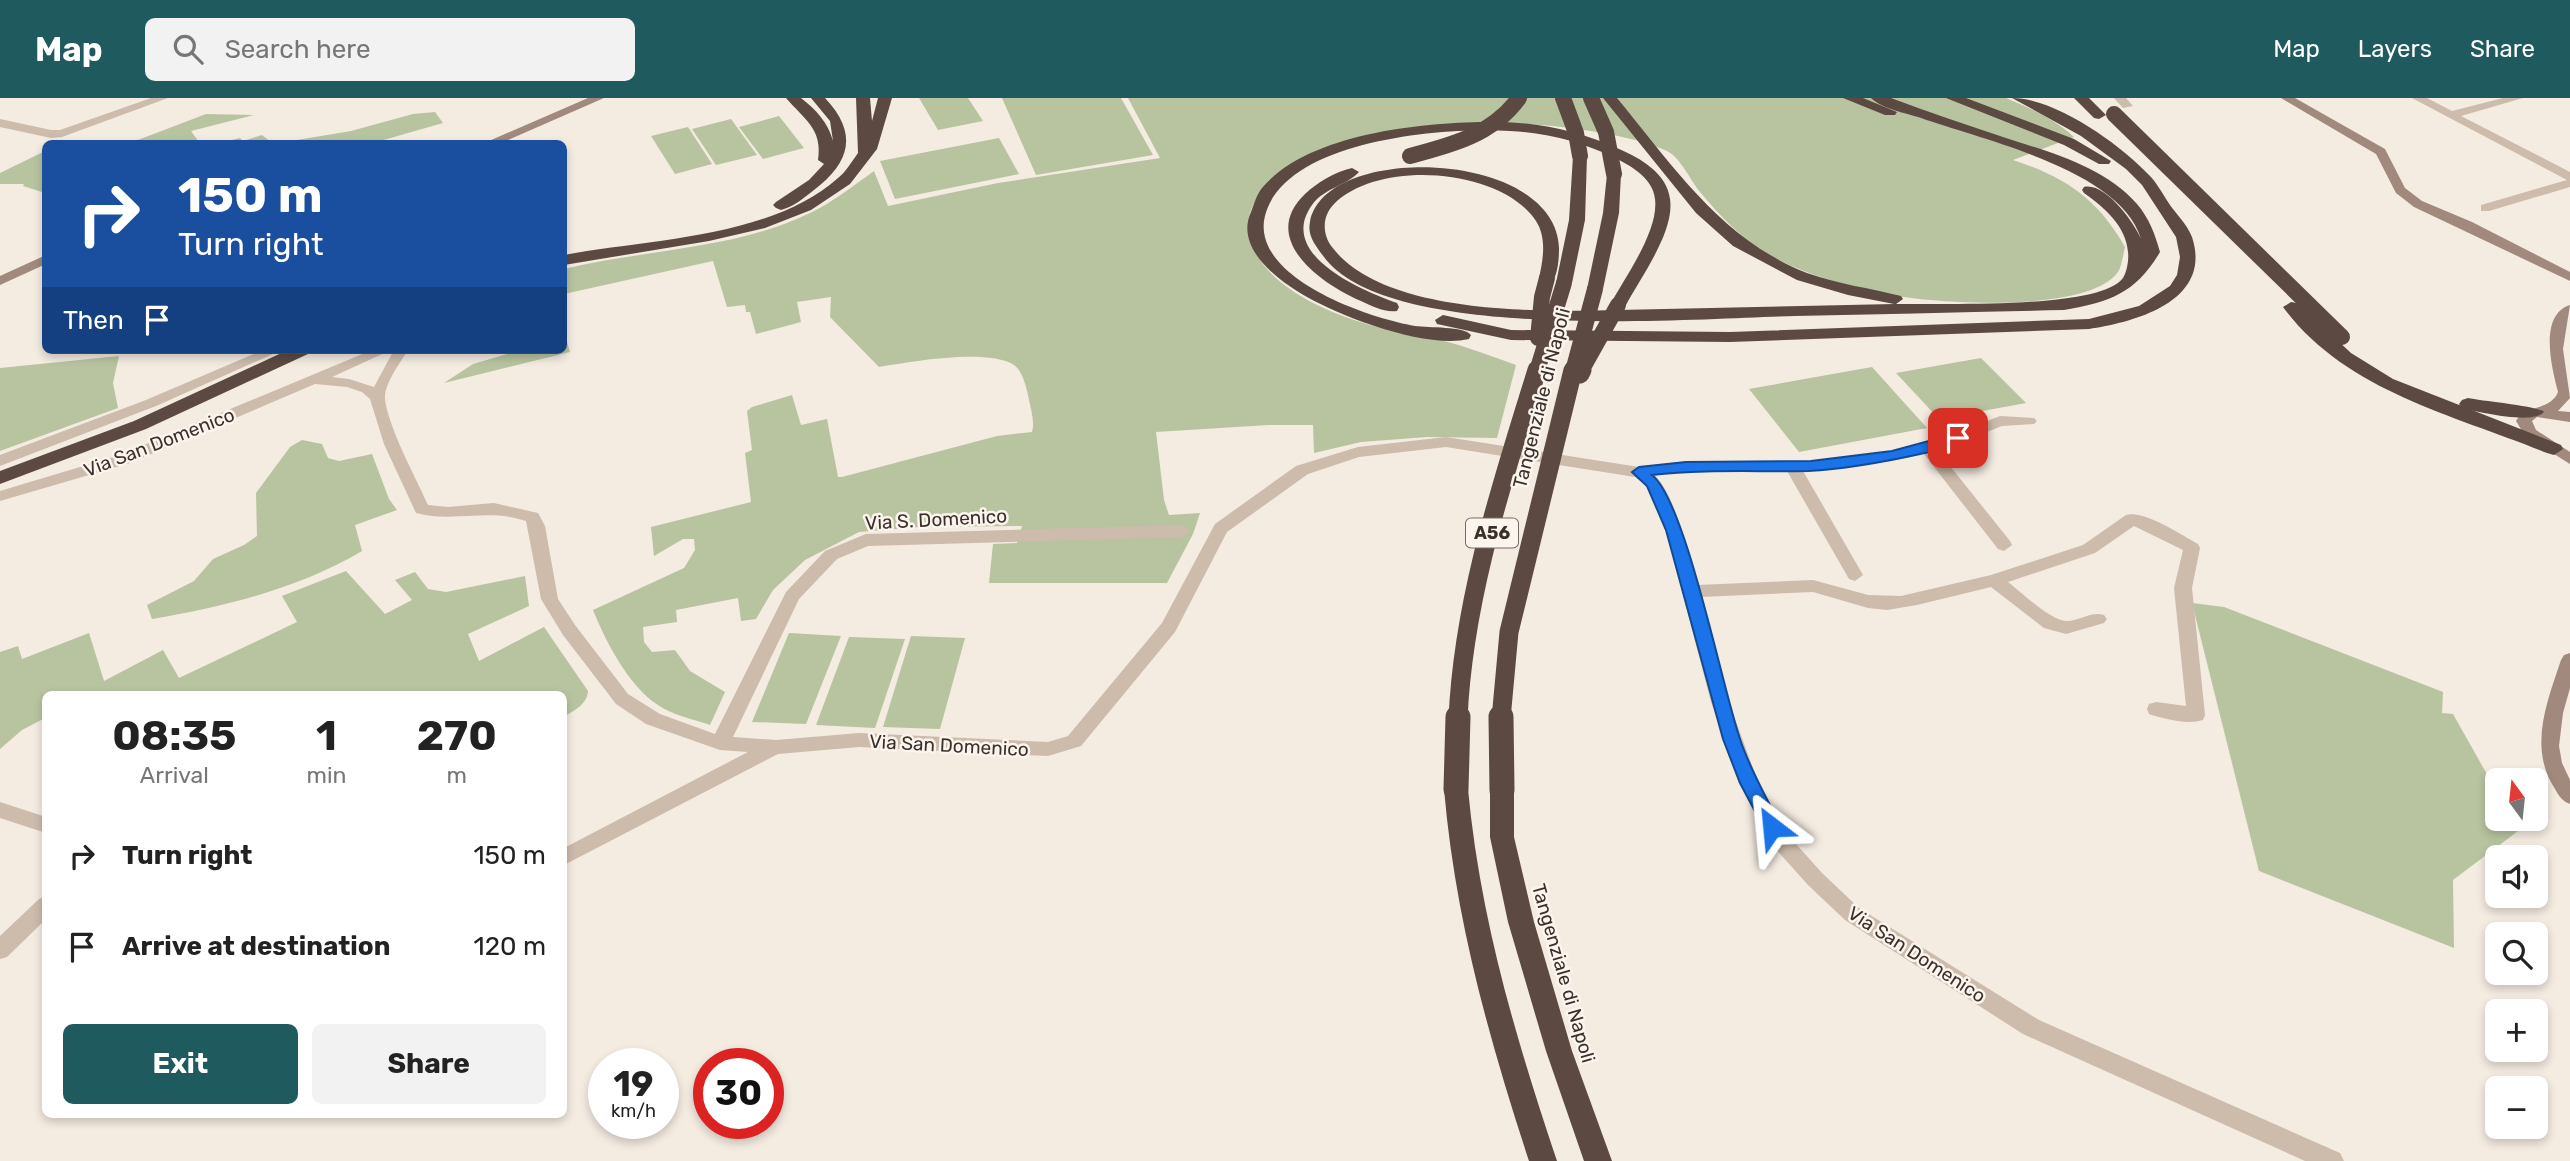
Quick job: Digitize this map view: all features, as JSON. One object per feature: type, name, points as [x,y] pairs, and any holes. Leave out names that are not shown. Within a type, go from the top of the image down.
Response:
[{"type":"highway","points":[[793,98],[822,126],[827,148],[821,169],[795,197]]},
{"type":"highway","points":[[643,246],[733,225],[795,197],[822,176],[831,166],[839,148],[838,123],[818,98]]},
{"type":"highway","points":[[838,187],[854,167],[865,145],[863,98]]},
{"type":"highway","points":[[567,259],[746,229],[801,208],[838,187],[874,147],[883,117],[885,98]]},
{"type":"highway","points":[[1511,335],[1413,313],[1361,295],[1322,272],[1300,246],[1295,228],[1299,211],[1305,201],[1322,185],[1350,172],[1459,142],[1503,117],[1520,98]]},
{"type":"highway","name":"Tangenziale di Napoli","points":[[1543,1161],[1507,1054],[1474,929],[1464,874],[1456,789],[1459,694],[1464,647],[1485,556],[1532,388],[1556,281],[1580,214],[1580,156],[1576,133],[1563,98]]},
{"type":"highway","name":"Tangenziale di Napoli","points":[[1591,98],[1606,132],[1614,174],[1611,213],[1595,289],[1564,404],[1509,632],[1501,707],[1502,837],[1521,922],[1559,1051],[1598,1161]]},
{"type":"highway","points":[[1610,98],[1718,227],[1762,257],[1797,274],[1869,295],[1988,308]]},
{"type":"highway","points":[[1850,98],[2047,150]]},
{"type":"highway","points":[[1878,98],[2106,169],[2168,212]]},
{"type":"highway","points":[[1914,98],[2047,150]]},
{"type":"highway","points":[[1556,281],[1551,243],[1539,213],[1513,192],[1475,177],[1426,171],[1392,173],[1362,181],[1330,199],[1323,207],[1316,224],[1320,242],[1326,252],[1358,277],[1413,299],[1493,313],[1571,316],[1713,311],[1988,308],[2085,302],[2132,282],[2136,253],[2129,233],[2115,212],[2081,184],[2047,150],[1953,98]]},
{"type":"highway","points":[[1564,404],[1618,305],[1664,210],[1662,192],[1653,177],[1640,165],[1603,146],[1547,131],[1494,126],[1443,129],[1388,136],[1344,147],[1306,162],[1281,178],[1262,199],[1255,229],[1262,251],[1276,268],[1311,293],[1341,308],[1397,326],[1453,335],[1511,335],[1797,337],[2109,322],[2159,304],[2182,280],[2188,251],[2183,235],[2168,212],[2145,180],[2108,149],[2063,120],[2019,98]]},
{"type":"highway","points":[[2081,98],[2115,108]]},
{"type":"highway","points":[[2096,98],[2115,108],[2357,350],[2413,384],[2487,415],[2562,454]]},
{"type":"highway","points":[[0,478],[139,425],[293,354]]},
{"type":"highway","points":[[2487,415],[2535,412]]},
{"type":"highway","points":[[0,468],[80,448]]},
{"type":"main road","points":[[498,140],[598,98]]},
{"type":"main road","points":[[2287,98],[2381,152],[2400,190],[2418,204],[2467,225],[2570,277]]},
{"type":"main road","points":[[0,281],[42,261]]},
{"type":"main road","points":[[2562,454],[2537,439],[2524,421],[2526,416],[2559,404],[2564,399],[2556,348],[2558,325],[2570,309]]},
{"type":"main road","points":[[2535,412],[2570,417]]},
{"type":"main road","points":[[2570,660],[2548,732],[2550,752],[2563,788],[2570,796]]},
{"type":"street","points":[[0,123],[51,134],[62,133],[162,98]]},
{"type":"street","points":[[2418,98],[2570,177]]},
{"type":"street","points":[[2450,115],[2517,98]]},
{"type":"street","points":[[2485,208],[2570,183]]},
{"type":"street","name":"Via San Domenico","points":[[0,461],[51,443],[265,354]]},
{"type":"street","name":"Via San Domenico","points":[[0,496],[125,459],[375,354]]},
{"type":"street","points":[[377,397],[387,372],[398,354]]},
{"type":"street","name":"Via San Domenico","points":[[315,380],[349,383],[367,389],[377,397],[392,444],[422,509],[439,515],[487,508],[516,511],[532,517],[537,526],[550,599],[569,630],[622,699],[653,719],[720,743],[776,747],[859,740],[1019,750],[1048,749],[1074,741],[1169,627],[1221,528],[1302,470],[1358,452],[1446,442],[1639,472],[1654,484],[1674,530],[1720,702],[1749,783],[1781,841],[1815,879],[1852,914],[2031,1027],[2332,1161]]},
{"type":"street","points":[[1639,472],[1686,466],[1793,466],[1892,456],[1928,448],[2000,421],[2029,421]]},
{"type":"street","points":[[1928,448],[2004,545]]},
{"type":"street","points":[[1793,466],[1855,575]]},
{"type":"street","points":[[1691,591],[1814,586],[1833,588],[1860,600],[1880,604],[1994,580],[2089,550],[2132,519],[2150,525],[2192,548],[2183,589],[2196,715],[2157,709]]},
{"type":"street","name":"Via S. Domenico","points":[[720,743],[792,596],[831,555],[866,540],[1182,531]]},
{"type":"street","points":[[1994,580],[2050,624],[2066,628],[2098,619]]},
{"type":"street","points":[[567,855],[776,747]]},
{"type":"street","points":[[0,810],[42,824]]},
{"type":"street","points":[[0,950],[42,909]]},
{"type":"green space","points":[[919,98],[968,98],[983,121],[938,130]]},
{"type":"green space","points":[[1002,98],[1121,98],[1153,155],[1036,175]]},
{"type":"green space","points":[[1128,98],[2006,98],[2050,119],[2074,137],[2013,160],[2049,174],[2078,192],[2115,230],[2125,247],[2118,272],[2101,285],[2076,295],[2044,300],[1972,303],[1909,298],[1826,278],[1796,268],[1768,254],[1748,241],[1723,218],[1672,154],[1619,136],[1521,123],[1461,123],[1428,128],[1318,156],[1279,175],[1255,202],[1250,213],[1249,228],[1259,257],[1271,273],[1286,286],[1324,308],[1364,323],[1441,340],[1516,365],[1497,438],[1427,437],[1361,442],[1314,453],[1313,425],[1156,432],[1164,500],[1169,515],[1200,513],[1193,534],[1167,583],[989,583],[993,544],[1017,543],[1022,526],[920,527],[859,532],[805,560],[773,590],[756,619],[741,621],[738,598],[676,610],[677,622],[643,627],[644,642],[652,652],[675,650],[690,671],[725,692],[710,725],[670,712],[647,697],[619,662],[593,610],[684,568],[695,550],[694,539],[683,539],[654,556],[651,527],[751,502],[745,453],[752,450],[747,411],[752,407],[792,395],[801,425],[827,419],[838,477],[997,436],[1032,432],[1032,412],[1020,372],[1014,365],[1002,360],[986,357],[948,358],[879,367],[830,317],[831,297],[797,302],[801,322],[756,334],[750,312],[746,312],[745,305],[727,307],[713,261],[567,293],[567,268],[751,235],[810,213],[843,194],[874,171],[888,206],[998,183],[1160,158]]},
{"type":"green space","points":[[435,112],[443,123],[384,140],[297,140],[351,131],[413,114]]},
{"type":"green space","points":[[206,114],[254,115],[191,131],[198,140],[138,140]]},
{"type":"green space","points":[[779,116],[804,148],[763,159],[739,127]]},
{"type":"green space","points":[[731,119],[757,155],[716,165],[692,129]]},
{"type":"green space","points":[[688,127],[712,164],[675,174],[651,136]]},
{"type":"green space","points":[[262,135],[268,140],[246,140]]},
{"type":"green space","points":[[999,138],[1019,174],[895,199],[880,161]]},
{"type":"green space","points":[[42,152],[42,192],[23,186],[24,184],[0,184],[0,173]]},
{"type":"green space","points":[[508,354],[562,354],[444,383],[473,364]]},
{"type":"green space","points":[[119,356],[113,383],[118,408],[0,451],[0,368]]},
{"type":"green space","points":[[1981,358],[2026,403],[1939,419],[1896,373]]},
{"type":"green space","points":[[1872,367],[1927,428],[1799,452],[1749,389]]},
{"type":"green space","points":[[302,440],[322,444],[328,458],[339,461],[372,454],[389,499],[397,510],[355,525],[362,551],[313,576],[234,602],[152,619],[147,605],[194,581],[213,559],[257,536],[256,493],[290,447]]},
{"type":"green space","points":[[346,571],[385,614],[412,600],[395,580],[415,572],[428,589],[446,592],[525,576],[529,606],[468,634],[479,661],[544,627],[588,691],[587,696],[579,707],[567,715],[567,691],[42,691],[42,720],[22,730],[0,749],[0,652],[18,646],[22,659],[89,633],[104,681],[163,650],[179,678],[297,622],[282,596]]},
{"type":"green space","points":[[2192,603],[2224,607],[2443,692],[2442,713],[2453,714],[2485,771],[2485,831],[2518,831],[2499,845],[2485,845],[2485,856],[2453,880],[2454,948],[2259,871]]},
{"type":"green space","points":[[789,633],[841,636],[806,724],[752,722]]},
{"type":"green space","points":[[911,636],[965,638],[940,729],[883,727]]},
{"type":"green space","points":[[849,637],[905,639],[875,728],[816,725]]},
{"type":"route","points":[[1772,827],[1749,783],[1731,739],[1674,530],[1654,484],[1639,472],[1686,466],[1811,466],[1892,456],[1937,446],[1958,438]]}]
